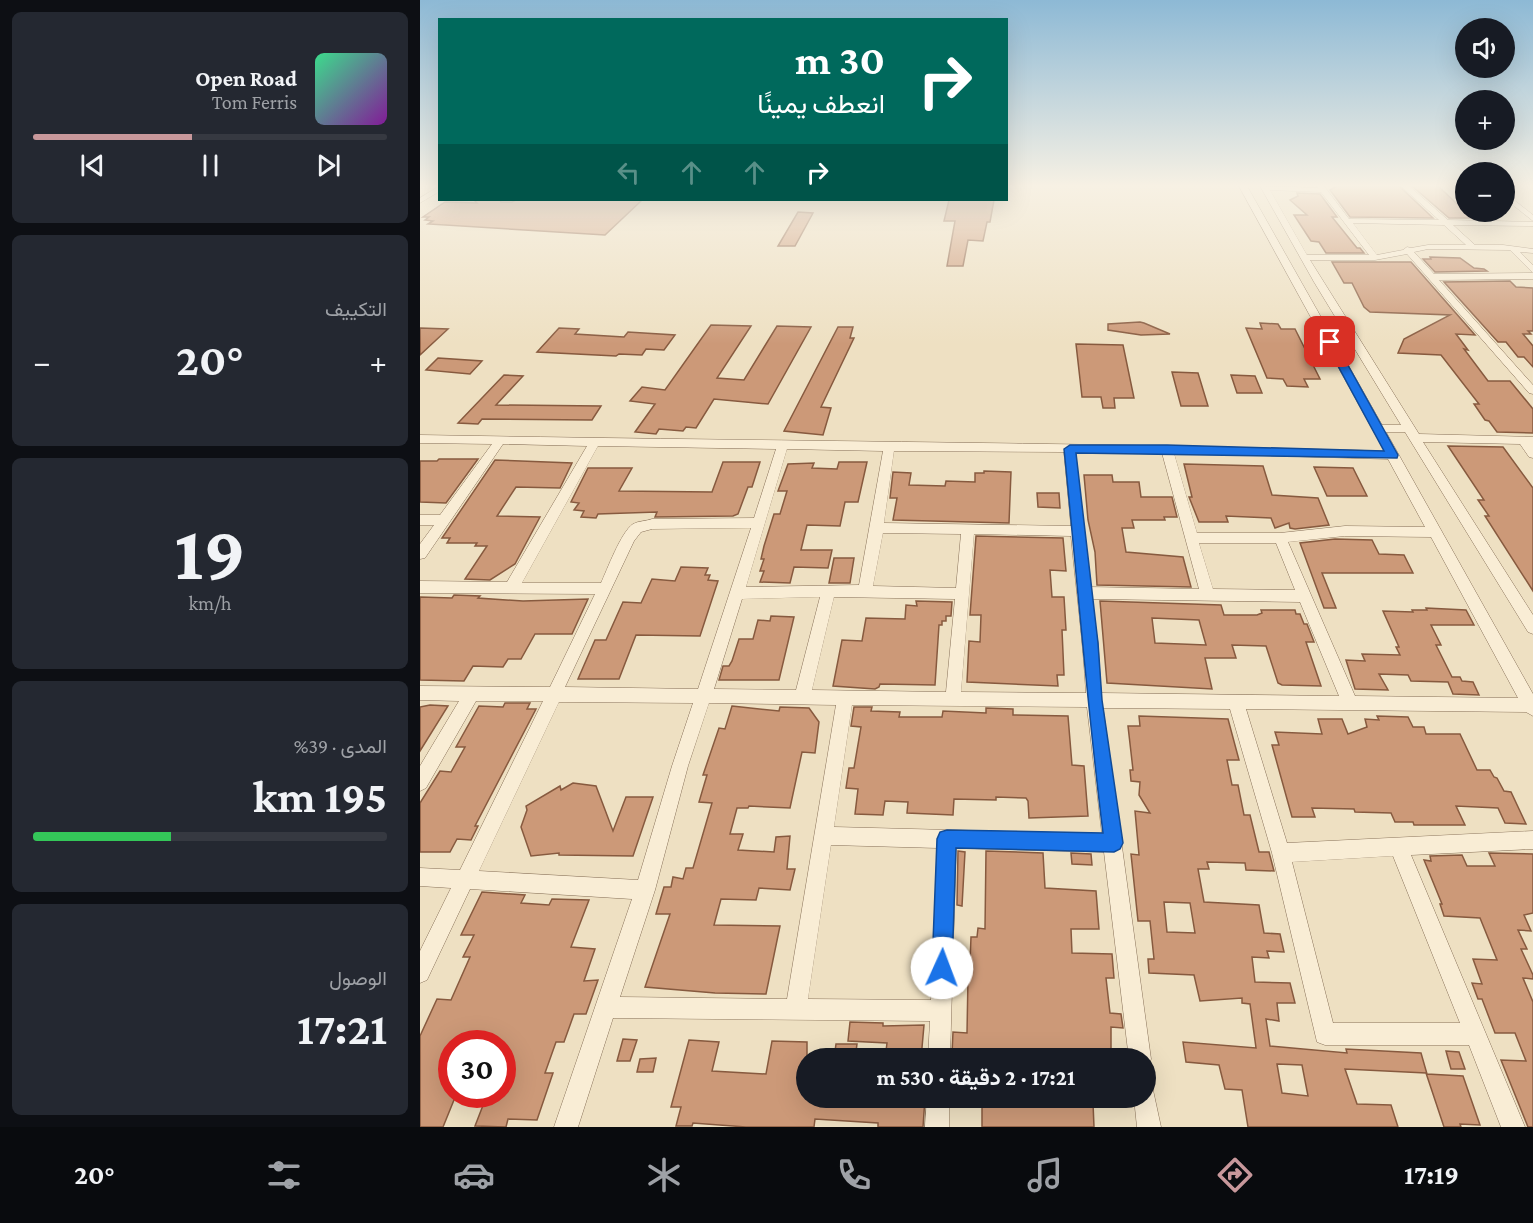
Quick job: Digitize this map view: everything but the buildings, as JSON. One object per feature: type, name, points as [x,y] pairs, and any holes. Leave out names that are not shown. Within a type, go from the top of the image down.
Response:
[{"type":"street","points":[[1272,239],[1532,707]]},
{"type":"street","points":[[1293,239],[1409,428],[1527,609],[1533,628]]},
{"type":"street","points":[[1360,239],[1375,258]]},
{"type":"street","points":[[1464,239],[1473,247]]},
{"type":"street","points":[[1304,257],[1375,258],[1407,249],[1428,247],[1533,250]]},
{"type":"street","points":[[1512,248],[1533,270]]},
{"type":"street","points":[[1407,249],[1533,392]]},
{"type":"street","points":[[1431,277],[1533,276]]},
{"type":"street","points":[[1379,429],[1409,428]]},
{"type":"street","points":[[1417,438],[1528,441],[1533,453]]},
{"type":"street","points":[[420,439],[500,442],[1167,449],[1393,455]]},
{"type":"street","points":[[420,554],[500,442]]},
{"type":"street","points":[[512,587],[594,443]]},
{"type":"street","points":[[566,1127],[645,890],[680,766],[783,444]]},
{"type":"street","points":[[866,591],[889,447]]},
{"type":"street","points":[[1070,449],[1083,593],[1091,643],[1094,700],[1139,1048]]},
{"type":"street","points":[[1167,449],[1207,594]]},
{"type":"street","points":[[420,520],[443,520]]},
{"type":"street","points":[[420,973],[629,539],[637,528],[644,524],[759,523]]},
{"type":"street","points":[[877,528],[1079,531]]},
{"type":"street","points":[[953,699],[968,530]]},
{"type":"street","points":[[1191,538],[1280,538],[1345,531],[1435,532]]},
{"type":"street","points":[[1280,538],[1350,703]]},
{"type":"street","points":[[420,587],[606,589]]},
{"type":"street","points":[[737,593],[866,591],[962,594]]},
{"type":"street","points":[[802,697],[828,592]]},
{"type":"street","points":[[1083,593],[1304,596]]},
{"type":"street","points":[[420,693],[1532,707]]},
{"type":"street","points":[[420,782],[471,694]]},
{"type":"street","points":[[796,1009],[844,698]]},
{"type":"street","points":[[1236,702],[1281,853],[1325,1034],[1476,1034]]},
{"type":"street","points":[[824,836],[1114,843]]},
{"type":"street","points":[[939,1048],[947,839]]},
{"type":"street","points":[[1281,853],[1533,840]]},
{"type":"street","points":[[1398,846],[1513,1127]]},
{"type":"street","points":[[420,877],[645,890]]},
{"type":"street","points":[[606,1007],[940,1011]]},
{"type":"street","points":[[937,1127],[938,1108]]},
{"type":"street","points":[[1146,1108],[1149,1127]]},
{"type":"route","points":[[942,968],[947,839],[1114,843],[1094,700],[1091,643],[1083,593],[1070,449],[1167,449],[1393,455],[1330,342]]}]
